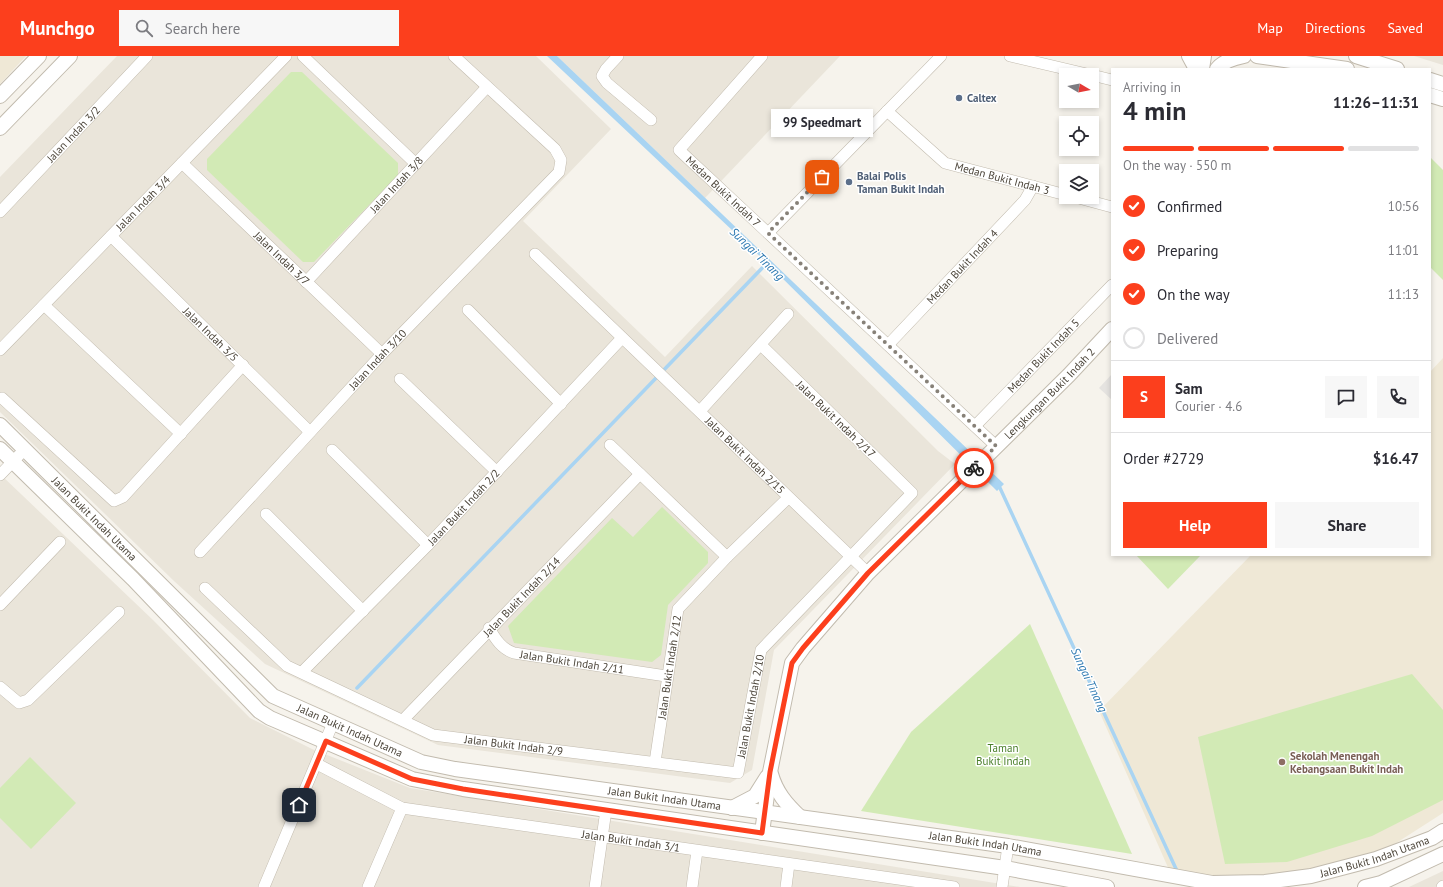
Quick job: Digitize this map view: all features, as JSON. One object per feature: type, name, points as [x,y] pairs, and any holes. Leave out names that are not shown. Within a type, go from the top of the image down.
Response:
[{"type":"street","points":[[0,96],[39,56]]},
{"type":"street","points":[[0,128],[70,56]]},
{"type":"street","name":"Jalan Indah 3/2","points":[[0,212],[147,56]]},
{"type":"street","name":"Jalan Indah 3/4","points":[[0,350],[286,56]]},
{"type":"street","points":[[303,56],[416,164]]},
{"type":"street","points":[[454,56],[487,87]]},
{"type":"street","points":[[618,56],[606,68],[602,76],[607,83],[651,120]]},
{"type":"street","name":"Medan Bukit Indah 7","points":[[762,56],[679,150],[996,446]]},
{"type":"street","points":[[768,233],[941,56]]},
{"type":"street","points":[[1010,56],[1062,68]]},
{"type":"street","points":[[1190,56],[1196,68]]},
{"type":"street","points":[[1202,68],[1204,56]]},
{"type":"street","points":[[1217,68],[1221,64],[1235,57],[1244,56]]},
{"type":"street","points":[[1257,56],[1340,68]]},
{"type":"street","points":[[1356,56],[1394,68]]},
{"type":"street","points":[[1099,77],[1111,80]]},
{"type":"street","points":[[1431,80],[1443,84]]},
{"type":"street","name":"Jalan Indah 3/8","points":[[306,282],[487,87]]},
{"type":"street","name":"Jalan Indah 3/10","points":[[200,552],[382,354],[559,172],[561,160],[555,149],[487,87]]},
{"type":"street","points":[[1431,95],[1443,99]]},
{"type":"street","name":"Medan Bukit Indah 3","points":[[887,111],[945,163],[1059,193]]},
{"type":"street","name":"Jalan Indah 3/7","points":[[182,163],[382,354]]},
{"type":"street","name":"Medan Bukit Indah 4","points":[[888,345],[1025,200],[1033,186]]},
{"type":"street","points":[[1099,203],[1111,207]]},
{"type":"street","name":"Jalan Indah 3/5","points":[[111,236],[310,432]]},
{"type":"street","name":"Jalan Bukit Indah 2/15","points":[[535,254],[700,411],[788,498],[851,555],[868,573]]},
{"type":"street","name":"Medan Bukit Indah 5","points":[[975,426],[1111,286]]},
{"type":"street","points":[[44,305],[181,434]]},
{"type":"street","points":[[468,310],[560,404]]},
{"type":"street","points":[[700,411],[788,314]]},
{"type":"street","name":"Lengkungan Bukit Indah 2","points":[[762,833],[770,772],[792,663],[803,648],[868,573],[1069,375],[1111,330]]},
{"type":"street","name":"Jalan Bukit Indah 2/2","points":[[302,672],[428,545],[622,338]]},
{"type":"street","name":"Jalan Bukit Indah 2/17","points":[[761,345],[912,493]]},
{"type":"street","points":[[2,398],[114,501],[123,497],[243,365]]},
{"type":"street","points":[[400,379],[497,472]]},
{"type":"street","name":"Jalan Bukit Indah Utama","points":[[0,425],[266,690],[281,700],[421,762],[455,769],[1008,846],[1212,883],[1265,882],[1311,876],[1376,859],[1432,838],[1443,831]]},
{"type":"street","points":[[610,445],[726,557]]},
{"type":"street","name":"Jalan Bukit Indah Utama","points":[[0,449],[134,579],[259,711],[270,718],[412,779],[463,789],[1005,868],[1107,887]]},
{"type":"street","points":[[0,475],[25,449]]},
{"type":"street","points":[[332,450],[428,545]]},
{"type":"street","name":"Jalan Bukit Indah 2/14","points":[[403,720],[489,628],[640,474]]},
{"type":"street","name":"Jalan Bukit Indah 2/10","points":[[738,773],[761,650],[912,493]]},
{"type":"street","name":"Jalan Bukit Indah 2/12","points":[[655,762],[666,676],[678,609],[726,557],[788,498]]},
{"type":"street","points":[[266,514],[363,611]]},
{"type":"street","points":[[0,605],[60,542]]},
{"type":"street","name":"Jalan Bukit Indah 2/9","points":[[205,588],[287,666],[433,735],[738,773]]},
{"type":"street","points":[[0,687],[19,703],[28,700],[119,612]]},
{"type":"street","name":"Jalan Bukit Indah 2/11","points":[[489,628],[501,646],[514,653],[666,676]]},
{"type":"street","points":[[264,887],[333,723]]},
{"type":"street","name":"Jalan Bukit Indah 3/1","points":[[317,764],[402,808],[789,864],[885,882],[954,887]]},
{"type":"street","points":[[732,808],[755,796],[764,784],[770,772]]},
{"type":"street","points":[[770,772],[780,796],[800,817]]},
{"type":"street","points":[[368,887],[402,808]]},
{"type":"street","points":[[595,887],[606,810]]},
{"type":"street","points":[[1002,887],[1008,846]]},
{"type":"street","points":[[692,887],[697,850]]},
{"type":"street","name":"Jalan Bukit Indah Utama","points":[[1365,887],[1381,883],[1443,854]]},
{"type":"street","points":[[786,887],[789,864]]},
{"type":"shaded area","points":[[0,56],[26,56],[0,84]]},
{"type":"shaded area","points":[[117,56],[536,56],[611,129],[523,221],[665,357],[752,266],[938,451],[955,464],[774,650],[752,770],[730,783],[438,745],[265,664],[174,581],[0,412],[0,177]]},
{"type":"shaded area","points":[[557,56],[840,56],[705,198]]},
{"type":"shaded area","points":[[1414,56],[1443,56],[1443,65]]},
{"type":"shaded area","name":"Sekolah Menengah Kebangsaan Bukit Indah","points":[[1443,358],[1443,813],[1390,847],[1304,872],[1233,878],[1170,872],[1099,711],[1250,556],[1431,556],[1431,371]]},
{"type":"shaded area","points":[[1111,375],[1111,399],[1099,388]]},
{"type":"shaded area","points":[[0,474],[153,620],[250,718],[312,749],[410,788],[1020,887],[0,887]]},
{"type":"shaded area","points":[[1443,871],[1443,887],[1409,887]]},
{"type":"green space","points":[[291,72],[302,72],[398,163],[398,175],[314,262],[303,262],[207,170],[207,159]]},
{"type":"green space","points":[[1431,158],[1443,170],[1443,280],[1431,268]]},
{"type":"green space","points":[[662,507],[708,552],[708,563],[668,605],[661,655],[652,662],[514,643],[508,626],[612,518],[633,537]]},
{"type":"green space","points":[[1137,556],[1200,556],[1168,589]]},
{"type":"green space","name":"Taman Bukit Indah","points":[[1030,624],[1132,854],[861,811],[911,732]]},
{"type":"green space","points":[[1412,674],[1443,710],[1443,800],[1372,836],[1287,862],[1225,864],[1198,737]]},
{"type":"green space","points":[[30,757],[76,803],[31,849],[0,818],[0,788]]},
{"type":"water","points":[[547,56],[557,56],[1004,484],[997,491],[767,263]]},
{"type":"waterway","points":[[357,688],[767,263]]},
{"type":"waterway","name":"Sungai Tinang","points":[[1000,488],[1177,871]]},
{"type":"way so far","points":[[822,177],[768,233],[996,446],[974,468]]},
{"type":"place","name":"Caltex","points":[[959,98]]},
{"type":"place","name":"99 Speedmart","points":[[822,177]]},
{"type":"place","name":"Balai Polis Taman Bukit Indah","points":[[849,182]]},
{"type":"place","name":"Sekolah Menengah Kebangsaan Bukit Indah","points":[[1282,762]]},
{"type":"route","points":[[299,805],[326,741],[412,779],[463,789],[762,833],[770,772],[792,663],[803,648],[868,573],[974,468]]}]
